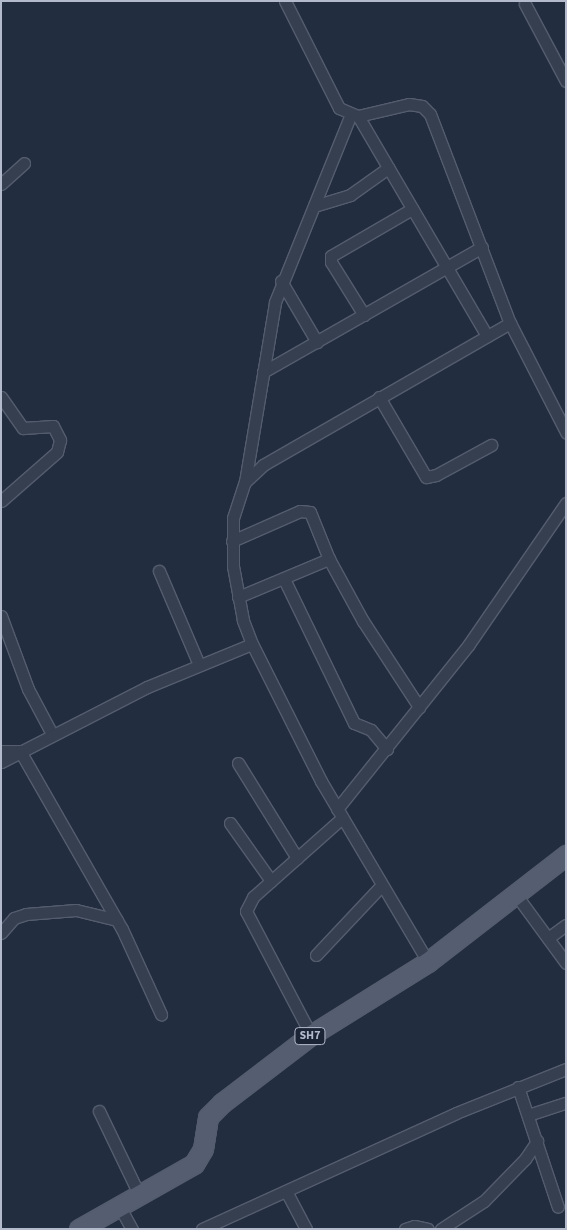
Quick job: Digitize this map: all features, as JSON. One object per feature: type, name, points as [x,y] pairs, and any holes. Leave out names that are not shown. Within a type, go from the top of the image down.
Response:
[{"type":"main road","name":"SH7","points":[[79,1229],[138,1192],[194,1164],[203,1150],[205,1125],[212,1112],[311,1035],[428,962],[514,892],[566,856]]},
{"type":"street","points":[[284,1],[332,99],[354,116],[388,168],[487,336]]},
{"type":"street","points":[[524,4],[566,81]]},
{"type":"street","points":[[354,116],[410,104],[422,106],[434,123],[510,323],[566,432]]},
{"type":"street","points":[[354,116],[281,281],[268,330],[245,482],[236,500],[232,541],[238,597],[252,644],[339,814],[428,962]]},
{"type":"street","points":[[1,184],[24,163]]},
{"type":"street","points":[[314,206],[350,195],[388,168]]},
{"type":"street","points":[[364,315],[331,262],[331,256],[412,209]]},
{"type":"street","points":[[263,372],[482,246]]},
{"type":"street","points":[[281,281],[317,342]]},
{"type":"street","points":[[245,482],[263,465],[510,323]]},
{"type":"street","points":[[1,397],[23,428],[53,426],[60,440],[57,452],[1,501]]},
{"type":"street","points":[[379,397],[426,476],[436,475],[491,445]]},
{"type":"street","points":[[311,1035],[248,920],[248,904],[297,858],[339,814],[469,644],[566,503]]},
{"type":"street","points":[[232,541],[306,510],[313,515],[330,559],[373,637],[419,707]]},
{"type":"street","points":[[238,597],[330,559]]},
{"type":"street","points":[[159,571],[199,665]]},
{"type":"street","points":[[284,579],[354,723],[371,730],[387,749]]},
{"type":"street","points":[[1,616],[28,689],[52,734]]},
{"type":"street","points":[[1,762],[52,734],[199,665],[252,644]]},
{"type":"street","points":[[1,750],[20,752]]},
{"type":"street","points":[[20,752],[117,920],[161,1014]]},
{"type":"street","points":[[238,763],[297,858]]},
{"type":"street","points":[[230,823],[271,881]]},
{"type":"street","points":[[316,955],[382,885]]},
{"type":"street","points":[[514,892],[566,962]]},
{"type":"street","points":[[1,933],[14,918],[26,914],[76,910],[117,920]]},
{"type":"street","points":[[548,938],[566,925]]},
{"type":"street","points":[[202,1229],[518,1087],[566,1069]]},
{"type":"street","points":[[518,1087],[558,1207]]},
{"type":"street","points":[[528,1115],[566,1103]]},
{"type":"street","points":[[100,1111],[138,1192]]},
{"type":"street","points":[[441,1229],[484,1201],[525,1159],[537,1141]]},
{"type":"street","points":[[286,1191],[306,1229]]},
{"type":"street","points":[[118,1204],[132,1229]]},
{"type":"street","points":[[405,1229],[414,1226],[428,1229]]}]
